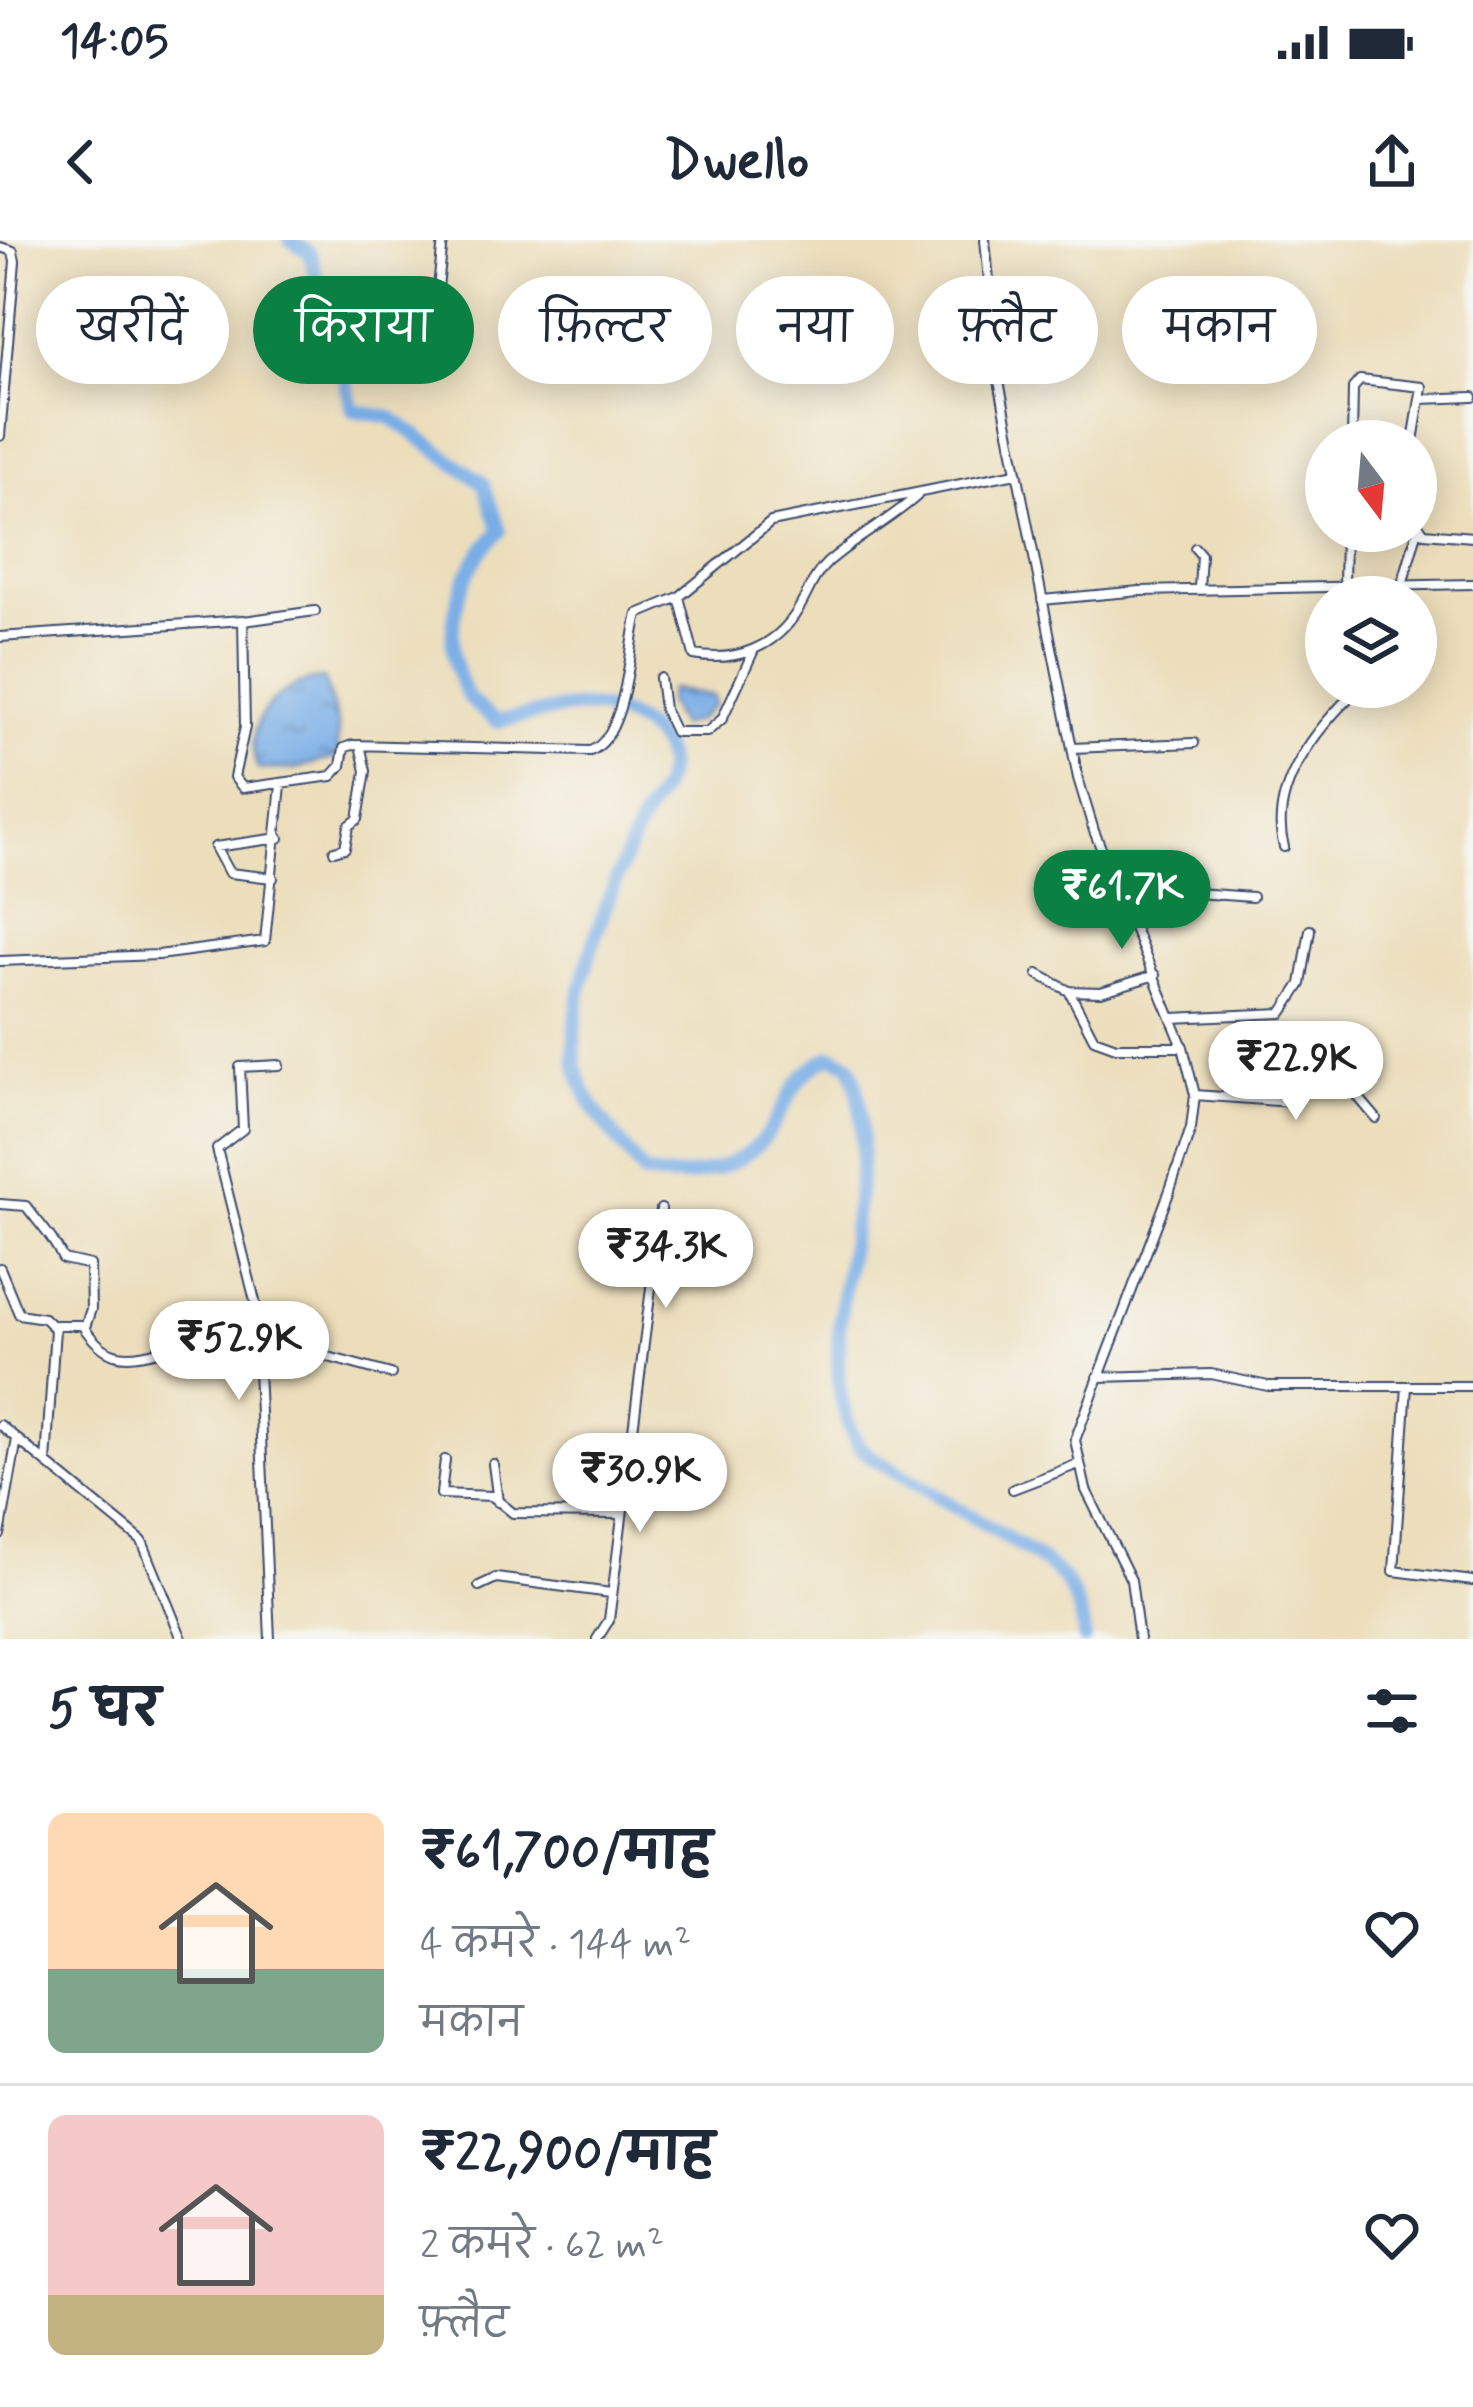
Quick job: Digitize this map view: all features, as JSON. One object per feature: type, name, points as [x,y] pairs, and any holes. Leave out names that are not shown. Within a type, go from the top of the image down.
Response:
[{"type":"street","points":[[439,276],[443,240]]},
{"type":"street","points":[[985,240],[995,352],[1072,748],[1094,831],[1183,1046],[1195,1095],[1181,1156],[1075,1440],[1076,1465],[1131,1580],[1139,1639]]},
{"type":"street","points":[[0,247],[13,251],[15,261],[0,436]]},
{"type":"street","points":[[1353,420],[1356,382],[1415,382],[1422,387],[1417,420]]},
{"type":"street","points":[[1421,399],[1473,397]]},
{"type":"street","points":[[244,621],[244,727],[235,783],[249,789],[332,776],[341,766],[344,748],[360,745],[590,751],[604,743],[621,705],[638,614],[679,597],[770,522],[1016,473]]},
{"type":"street","points":[[679,597],[694,655],[721,658],[753,650],[793,617],[826,564],[882,528],[918,495]]},
{"type":"street","points":[[1437,529],[1473,537]]},
{"type":"street","points":[[1195,548],[1202,555],[1199,589]]},
{"type":"street","points":[[1437,585],[1473,584]]},
{"type":"street","points":[[1042,600],[1305,587]]},
{"type":"street","points":[[0,637],[244,621],[316,611]]},
{"type":"street","points":[[660,678],[664,709],[675,732],[707,732],[722,719],[753,650]]},
{"type":"street","points":[[1283,847],[1280,824],[1285,781],[1339,708]]},
{"type":"street","points":[[1072,748],[1194,743]]},
{"type":"street","points":[[334,851],[345,848],[349,826],[358,819],[366,771],[360,745]]},
{"type":"street","points":[[0,961],[158,955],[261,942],[270,933],[281,785]]},
{"type":"street","points":[[274,878],[229,873],[215,847],[279,838]]},
{"type":"street","points":[[1121,896],[1182,892],[1252,897]]},
{"type":"street","points":[[1172,1018],[1282,1013],[1300,984],[1310,930]]},
{"type":"street","points":[[1038,974],[1070,991],[1101,992],[1155,975]]},
{"type":"street","points":[[1070,991],[1094,1039],[1116,1047],[1183,1046]]},
{"type":"street","points":[[270,1639],[257,1328],[249,1267],[217,1149],[243,1129],[240,1066],[279,1065]]},
{"type":"street","points":[[1195,1095],[1291,1102],[1313,1078],[1337,1072],[1376,1118]]},
{"type":"street","points":[[0,1204],[26,1206],[38,1225],[52,1234],[63,1259],[90,1265],[91,1309],[85,1328],[95,1347],[125,1359],[158,1351],[162,1336],[257,1328]]},
{"type":"street","points":[[597,1639],[609,1620],[661,1209]]},
{"type":"street","points":[[0,1268],[19,1314],[85,1328]]},
{"type":"street","points":[[46,1462],[54,1325]]},
{"type":"street","points":[[259,1355],[321,1355],[391,1374]]},
{"type":"street","points":[[1098,1377],[1211,1374],[1268,1386],[1473,1386]]},
{"type":"street","points":[[1407,1386],[1394,1571],[1473,1581]]},
{"type":"street","points":[[0,1425],[15,1443],[46,1462],[142,1541],[182,1639]]},
{"type":"street","points":[[0,1535],[15,1443]]},
{"type":"street","points":[[445,1460],[440,1493],[492,1496],[513,1513],[621,1514]]},
{"type":"street","points":[[493,1465],[498,1503]]},
{"type":"street","points":[[1013,1489],[1076,1465]]},
{"type":"street","points":[[479,1586],[496,1578],[611,1593]]},
{"type":"water","points":[[324,679],[338,725],[337,757],[294,769],[258,769],[254,736],[267,708],[292,687]]},
{"type":"water","points":[[670,689],[713,696],[714,704],[698,720],[679,726],[667,702]]},
{"type":"waterway","points":[[290,240],[310,253],[353,410],[392,418],[483,483],[500,531],[472,566],[456,608],[453,654],[468,697],[497,721],[574,708],[609,711],[654,736],[666,757],[663,786],[616,880],[584,976],[575,1038],[576,1065],[586,1095],[644,1174],[698,1174],[732,1162],[761,1141],[810,1069],[832,1056],[850,1064],[861,1108],[862,1156],[838,1357],[842,1403],[857,1443],[1052,1569],[1075,1600],[1084,1639]]}]
